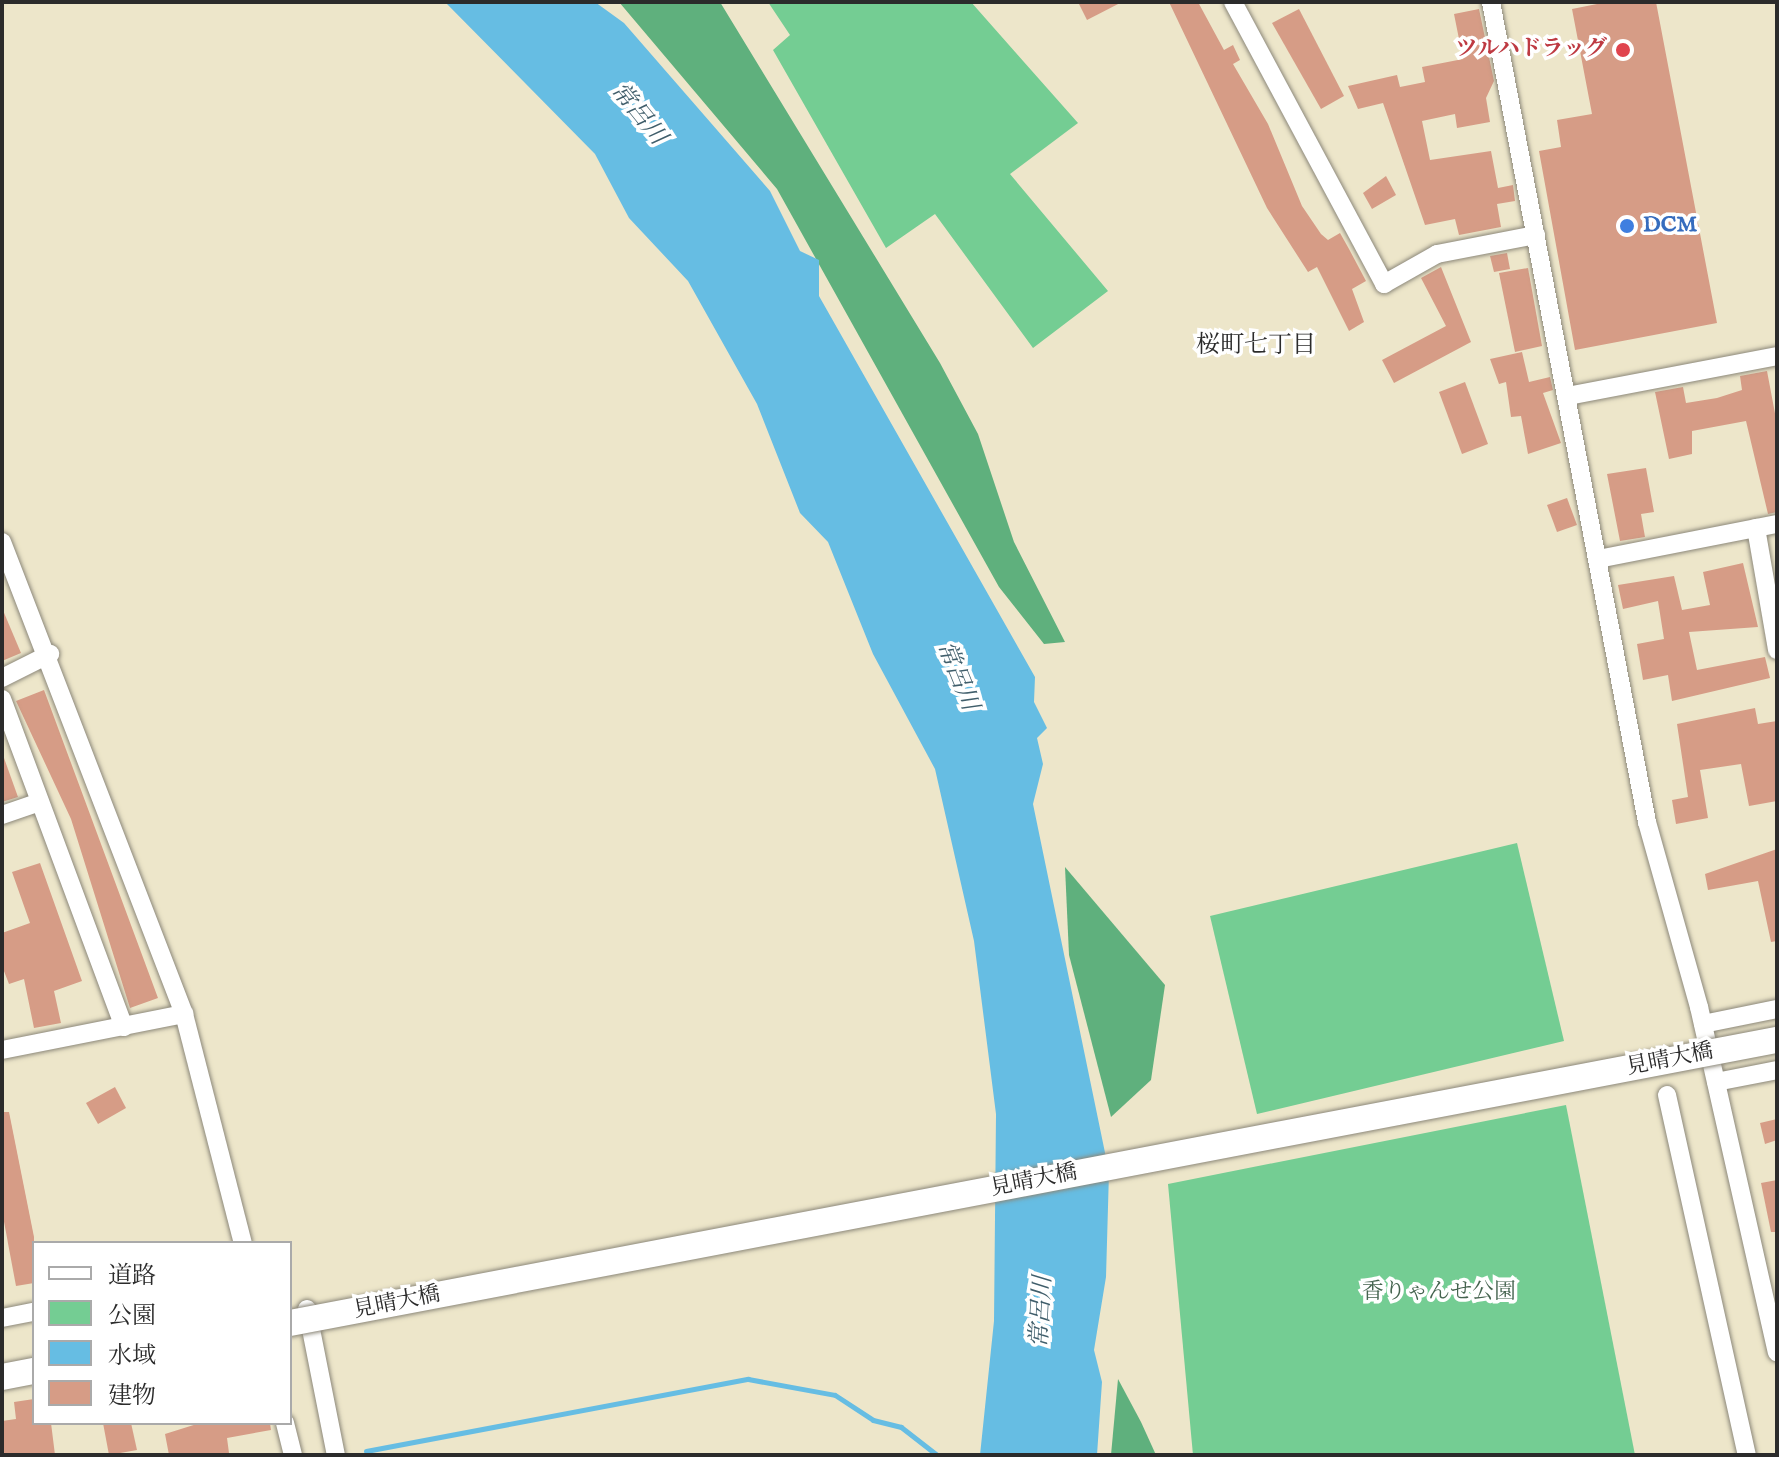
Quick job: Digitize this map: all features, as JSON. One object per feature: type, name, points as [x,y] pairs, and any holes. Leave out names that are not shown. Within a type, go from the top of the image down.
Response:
[{"type":"main road","name":"見晴大橋","points":[[298,1315],[1777,1040]]},
{"type":"main road","points":[[2,1377],[32,1371]]},
{"type":"street","points":[[1233,2],[1384,284],[1437,254],[1536,235]]},
{"type":"street","points":[[1491,2],[1647,822],[1768,1266],[1777,1347]]},
{"type":"street","points":[[1568,396],[1777,356]]},
{"type":"street","points":[[1598,559],[1777,524]]},
{"type":"street","points":[[1756,528],[1777,650]]},
{"type":"street","points":[[2,542],[50,654],[184,1014],[242,1241]]},
{"type":"street","points":[[2,678],[50,654]]},
{"type":"street","points":[[2,699],[124,1027]]},
{"type":"street","points":[[2,815],[40,802]]},
{"type":"street","points":[[1703,1024],[1777,1009]]},
{"type":"street","points":[[2,1050],[184,1014]]},
{"type":"street","points":[[1716,1082],[1777,1070]]},
{"type":"street","points":[[1667,1095],[1747,1455]]},
{"type":"street","points":[[2,1318],[32,1312]]},
{"type":"street","points":[[298,1315],[336,1455]]},
{"type":"street","points":[[286,1425],[293,1455]]},
{"type":"green space","points":[[619,2],[720,2],[940,363],[978,434],[1014,542],[1065,642],[1044,644],[999,587],[777,189]]},
{"type":"green space","points":[[768,2],[971,2],[1078,123],[1010,174],[1108,291],[1033,348],[935,214],[886,248],[773,50],[790,35]]},
{"type":"green space","points":[[1517,843],[1564,1041],[1257,1114],[1210,916]]},
{"type":"green space","points":[[1065,867],[1165,985],[1151,1080],[1111,1117],[1069,955]]},
{"type":"green space","name":"香りゃんせ公園","points":[[1566,1105],[1635,1455],[1193,1455],[1168,1184]]},
{"type":"green space","points":[[1118,1379],[1141,1422],[1156,1455],[1111,1455]]},
{"type":"water","name":"常呂川","points":[[445,2],[595,2],[624,23],[770,191],[800,251],[819,260],[819,296],[1035,677],[1034,702],[1047,728],[1037,738],[1043,764],[1033,804],[1109,1172],[1106,1277],[1094,1350],[1102,1382],[1097,1455],[980,1455],[994,1321],[996,1114],[974,941],[935,769],[873,654],[828,542],[800,513],[757,404],[688,281],[629,218],[595,154]]},
{"type":"building","points":[[1078,2],[1122,2],[1087,20]]},
{"type":"building","points":[[1169,2],[1198,2],[1224,50],[1233,45],[1240,60],[1233,64],[1268,124],[1302,206],[1321,234],[1328,240],[1340,233],[1349,249],[1366,281],[1352,289],[1364,322],[1349,331],[1317,267],[1308,272],[1267,208]]},
{"type":"building","points":[[1607,2],[1656,2],[1717,323],[1575,350],[1539,151],[1561,147],[1557,120],[1592,114],[1572,9]]},
{"type":"building","points":[[1299,9],[1344,96],[1321,109],[1272,23]]},
{"type":"building","points":[[1479,9],[1494,81],[1486,98],[1490,122],[1457,128],[1455,114],[1422,121],[1430,160],[1491,151],[1498,188],[1513,185],[1515,201],[1497,204],[1501,227],[1459,235],[1455,219],[1425,225],[1383,103],[1358,109],[1348,86],[1397,75],[1400,87],[1425,82],[1422,67],[1463,59],[1454,14]]},
{"type":"building","points":[[1386,176],[1396,195],[1372,209],[1363,193]]},
{"type":"building","points":[[1507,253],[1510,269],[1494,272],[1490,256]]},
{"type":"building","points":[[1441,267],[1471,342],[1394,383],[1382,360],[1446,326],[1421,278]]},
{"type":"building","points":[[1528,268],[1542,346],[1515,352],[1499,273]]},
{"type":"building","points":[[1522,352],[1529,382],[1550,377],[1553,390],[1543,393],[1561,443],[1528,454],[1521,416],[1511,417],[1506,382],[1499,384],[1490,359]]},
{"type":"building","points":[[1767,371],[1777,424],[1777,512],[1768,514],[1746,421],[1692,431],[1692,454],[1669,459],[1655,392],[1683,387],[1686,403],[1717,398],[1742,390],[1740,376]]},
{"type":"building","points":[[1465,382],[1488,444],[1462,454],[1439,392]]},
{"type":"building","points":[[1646,468],[1654,512],[1641,514],[1645,537],[1620,541],[1607,474]]},
{"type":"building","points":[[1567,498],[1577,525],[1557,532],[1547,505]]},
{"type":"building","points":[[1743,563],[1758,627],[1689,632],[1697,670],[1765,657],[1770,678],[1672,701],[1668,675],[1643,680],[1637,644],[1664,639],[1658,601],[1623,609],[1618,585],[1674,576],[1682,610],[1710,605],[1703,572]]},
{"type":"building","points":[[2,608],[21,653],[2,661]]},
{"type":"building","points":[[44,690],[158,998],[130,1008],[71,819],[16,701]]},
{"type":"building","points":[[1755,708],[1758,724],[1777,721],[1777,801],[1749,806],[1741,764],[1700,770],[1708,818],[1676,824],[1672,800],[1688,797],[1677,724]]},
{"type":"building","points":[[2,759],[18,797],[2,802]]},
{"type":"building","points":[[1777,849],[1777,941],[1771,942],[1758,881],[1708,890],[1705,874]]},
{"type":"building","points":[[40,863],[82,981],[54,991],[61,1023],[34,1028],[24,979],[9,984],[2,966],[2,933],[30,923],[12,872]]},
{"type":"building","points":[[115,1087],[126,1108],[98,1124],[86,1103]]},
{"type":"building","points":[[2,1112],[9,1112],[34,1237],[32,1283],[16,1286],[2,1211]]},
{"type":"building","points":[[1777,1119],[1777,1140],[1765,1144],[1760,1123]]},
{"type":"building","points":[[1777,1180],[1777,1232],[1771,1232],[1761,1183]]},
{"type":"building","points":[[32,1399],[32,1425],[51,1425],[55,1455],[2,1455],[2,1421],[16,1419],[14,1402]]},
{"type":"building","points":[[103,1425],[131,1425],[137,1450],[109,1455]]},
{"type":"building","points":[[194,1425],[270,1425],[271,1430],[227,1438],[229,1453],[169,1455],[165,1434]]},
{"type":"waterway","points":[[366,1451],[748,1379],[835,1395],[873,1420],[901,1427],[937,1455]]},
{"type":"place","name":"ツルハドラッグ","points":[[1623,50]]},
{"type":"place","name":"DCM","points":[[1627,226]]},
{"type":"district","name":"桜町七丁目","points":[[1256,346]]}]
